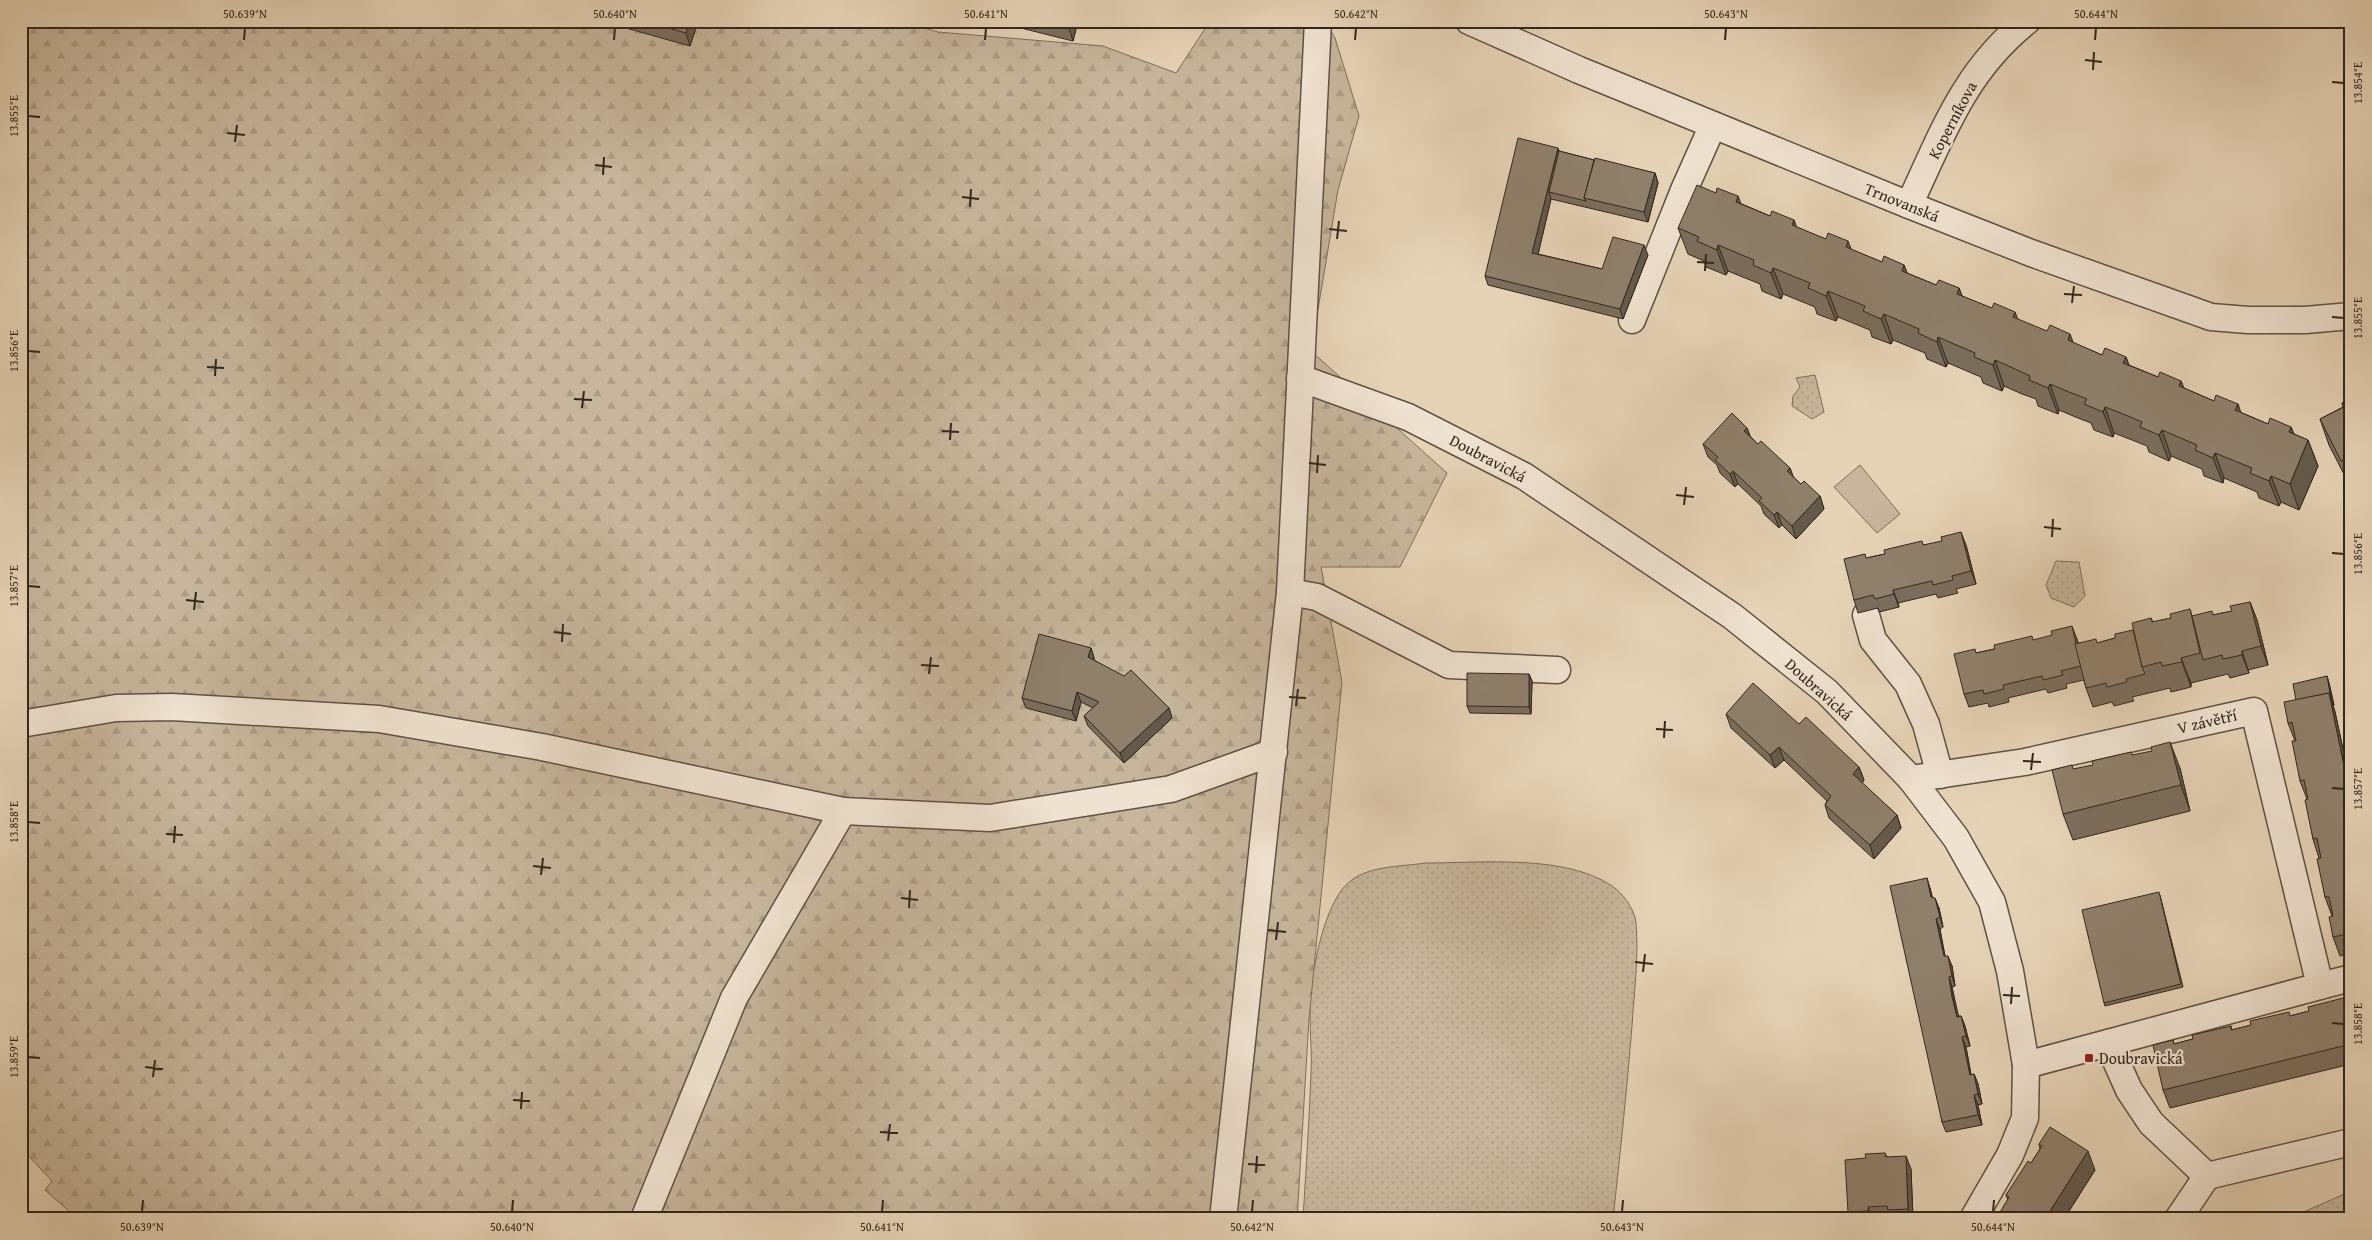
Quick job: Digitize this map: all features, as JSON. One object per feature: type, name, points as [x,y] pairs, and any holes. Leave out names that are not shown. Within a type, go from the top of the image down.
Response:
[{"type":"street","points":[[1224,1219],[1290,592],[1318,21]]},
{"type":"street","name":"Trnovanská","points":[[1468,21],[1579,70],[1909,205],[2031,253],[2211,317],[2258,320],[2351,316]]},
{"type":"street","name":"Koperníkova","points":[[1909,205],[1961,94],[1989,57],[2008,36],[2026,21]]},
{"type":"street","points":[[1632,320],[1684,190],[1713,125]]},
{"type":"street","name":"Doubravická","points":[[1300,378],[1408,417],[1524,476],[1732,616],[1827,692],[1911,779],[1956,838],[1992,902],[2010,971],[2026,1065],[2024,1118],[2010,1155],[1973,1219]]},
{"type":"street","points":[[1290,592],[1317,596],[1449,665],[1557,670]]},
{"type":"street","points":[[1866,615],[1873,640],[1908,684],[1926,724],[1940,775]]},
{"type":"street","points":[[21,724],[116,708],[163,707],[379,719],[542,747],[843,811],[990,818],[1171,790],[1274,752]]},
{"type":"street","name":"V závětří","points":[[1911,779],[2025,762],[2254,711],[2320,986]]},
{"type":"street","points":[[644,1219],[734,998],[843,811]]},
{"type":"street","points":[[2026,1065],[2351,978]]},
{"type":"street","points":[[2108,1043],[2129,1090],[2151,1123],[2207,1176]]},
{"type":"street","points":[[2178,1219],[2207,1176],[2351,1142]]},
{"type":"green space","points":[[21,21],[901,21],[938,32],[1103,46],[1176,73],[1210,21],[1325,21],[1335,38],[1359,116],[1338,190],[1311,351],[1447,473],[1400,567],[1321,567],[1342,682],[1309,1019],[1297,1219],[78,1219],[45,1190],[52,1181],[23,1150],[21,1153]]},
{"type":"green space","points":[[1815,375],[1824,412],[1812,419],[1792,406],[1793,396],[1800,387],[1796,378]]},
{"type":"green space","points":[[1860,465],[1900,514],[1877,533],[1834,487]]},
{"type":"green space","points":[[2056,561],[2079,562],[2085,596],[2074,607],[2051,598],[2046,585]]},
{"type":"green space","points":[[1426,863],[1522,863],[1571,869],[1593,876],[1612,886],[1631,907],[1636,923],[1636,974],[1613,1219],[1303,1219],[1311,1074],[1310,999],[1315,964],[1324,926],[1338,895],[1355,878],[1374,870]]},
{"type":"green space","points":[[2351,1191],[2351,1219],[2292,1219],[2297,1215]]},
{"type":"building","points":[[643,21],[689,21],[686,33]]},
{"type":"building","points":[[1041,21],[1070,21],[1069,28]]},
{"type":"building","points":[[1518,138],[1558,148],[1532,253],[1602,269],[1613,237],[1644,245],[1620,309],[1485,276]]},
{"type":"building","points":[[1559,151],[1594,160],[1584,198],[1586,201],[1549,192]]},
{"type":"building","points":[[1595,158],[1655,173],[1644,212],[1584,198]]},
{"type":"building","points":[[1697,185],[1716,193],[1717,188],[1738,196],[1736,202],[1770,216],[1772,211],[1794,220],[1792,225],[1826,239],[1828,233],[1848,241],[1846,247],[1882,262],[1884,256],[1904,265],[1902,271],[1936,285],[1939,280],[1959,288],[1957,294],[1992,308],[1994,303],[2015,312],[2013,317],[2047,331],[2050,325],[2070,334],[2068,340],[2102,355],[2105,348],[2126,357],[2123,363],[2158,377],[2160,372],[2181,381],[2179,386],[2214,401],[2216,395],[2238,404],[2235,410],[2268,424],[2270,418],[2291,427],[2289,432],[2308,440],[2290,484],[2271,476],[2269,481],[2250,473],[2252,468],[2215,453],[2213,458],[2195,450],[2197,445],[2162,430],[2159,435],[2140,427],[2142,422],[2105,407],[2103,412],[2084,404],[2087,399],[2050,384],[2048,388],[2029,380],[2030,376],[1995,360],[1993,365],[1974,357],[1975,353],[1938,337],[1937,342],[1918,333],[1919,329],[1884,314],[1881,319],[1863,311],[1865,306],[1828,291],[1826,296],[1808,288],[1810,283],[1773,268],[1771,273],[1753,265],[1754,260],[1718,245],[1717,250],[1697,241],[1699,237],[1678,228]]},
{"type":"building","points":[[2351,398],[2351,456],[2341,461],[2320,419],[2344,407],[2342,403]]},
{"type":"building","points":[[1732,413],[1747,428],[1744,431],[1758,444],[1761,441],[1790,468],[1787,471],[1801,484],[1804,481],[1820,496],[1792,526],[1777,512],[1774,515],[1759,501],[1762,498],[1733,471],[1730,474],[1715,460],[1718,457],[1703,444]]},
{"type":"building","points":[[1961,532],[1971,571],[1952,576],[1953,580],[1933,585],[1932,581],[1893,590],[1894,594],[1875,599],[1873,595],[1854,600],[1844,559],[1865,554],[1866,558],[1885,554],[1884,550],[1922,541],[1923,545],[1942,541],[1941,537]]},
{"type":"building","points":[[2250,602],[2261,646],[2242,651],[2242,655],[2223,659],[2222,655],[2203,660],[2192,616],[2212,611],[2213,615],[2232,611],[2230,606]]},
{"type":"building","points":[[2190,609],[2200,653],[2181,658],[2182,662],[2162,666],[2161,662],[2142,667],[2132,623],[2151,618],[2152,622],[2171,618],[2170,614]]},
{"type":"building","points":[[2072,626],[2081,666],[2061,671],[2063,675],[2043,680],[2042,676],[2003,685],[2004,689],[1984,694],[1983,690],[1964,694],[1954,654],[1975,649],[1976,653],[1995,649],[1994,645],[2032,636],[2033,640],[2052,635],[2051,631]]},
{"type":"building","points":[[2133,630],[2145,674],[2126,679],[2127,682],[2107,687],[2106,683],[2086,688],[2075,644],[2096,639],[2097,643],[2115,638],[2115,634]]},
{"type":"building","points":[[1039,634],[1091,648],[1088,657],[1124,676],[1131,670],[1169,708],[1120,753],[1084,716],[1099,702],[1077,692],[1072,711],[1022,698]]},
{"type":"building","points":[[1467,673],[1529,674],[1529,707],[1467,706]]},
{"type":"building","points":[[2327,676],[2331,699],[2329,693],[2296,700],[2293,684]]},
{"type":"building","points":[[1753,683],[1799,724],[1806,717],[1859,767],[1853,774],[1897,815],[1870,845],[1825,805],[1831,796],[1779,747],[1770,755],[1726,714]]},
{"type":"building","points":[[2329,693],[2351,800],[2351,933],[2333,937],[2329,917],[2333,916],[2329,897],[2325,897],[2317,859],[2321,858],[2317,838],[2313,839],[2305,800],[2308,799],[2304,780],[2300,781],[2292,741],[2296,741],[2292,722],[2288,723],[2284,702]]},
{"type":"building","points":[[2170,742],[2181,785],[2063,814],[2052,770],[2072,765],[2073,769],[2093,765],[2092,761],[2131,752],[2132,755],[2152,751],[2151,747]]},
{"type":"building","points":[[1927,878],[1931,897],[1935,898],[1940,917],[1936,919],[1944,956],[1948,956],[1952,976],[1949,977],[1952,997],[1957,1017],[1961,1016],[1966,1036],[1962,1037],[1970,1075],[1974,1074],[1978,1094],[1974,1095],[1978,1115],[1942,1122],[1890,886]]},
{"type":"building","points":[[2159,892],[2181,984],[2104,1003],[2082,910]]},
{"type":"building","points":[[2347,997],[2348,1001],[2351,1001],[2351,1044],[2163,1090],[2153,1045],[2173,1040],[2174,1044],[2193,1039],[2192,1035],[2231,1026],[2231,1030],[2251,1025],[2250,1021],[2289,1012],[2290,1016],[2309,1011],[2308,1007]]},
{"type":"building","points":[[2050,1127],[2088,1151],[2045,1219],[1991,1219],[1995,1212],[1999,1214],[2009,1197],[2006,1195],[2028,1161],[2031,1163],[2042,1146],[2039,1144]]},
{"type":"building","points":[[1885,1153],[1886,1157],[1906,1156],[1908,1209],[1888,1210],[1887,1206],[1868,1207],[1868,1211],[1848,1212],[1845,1160],[1866,1158],[1865,1154]]},
{"type":"place","name":"Doubravická","points":[[2089,1058]]}]
